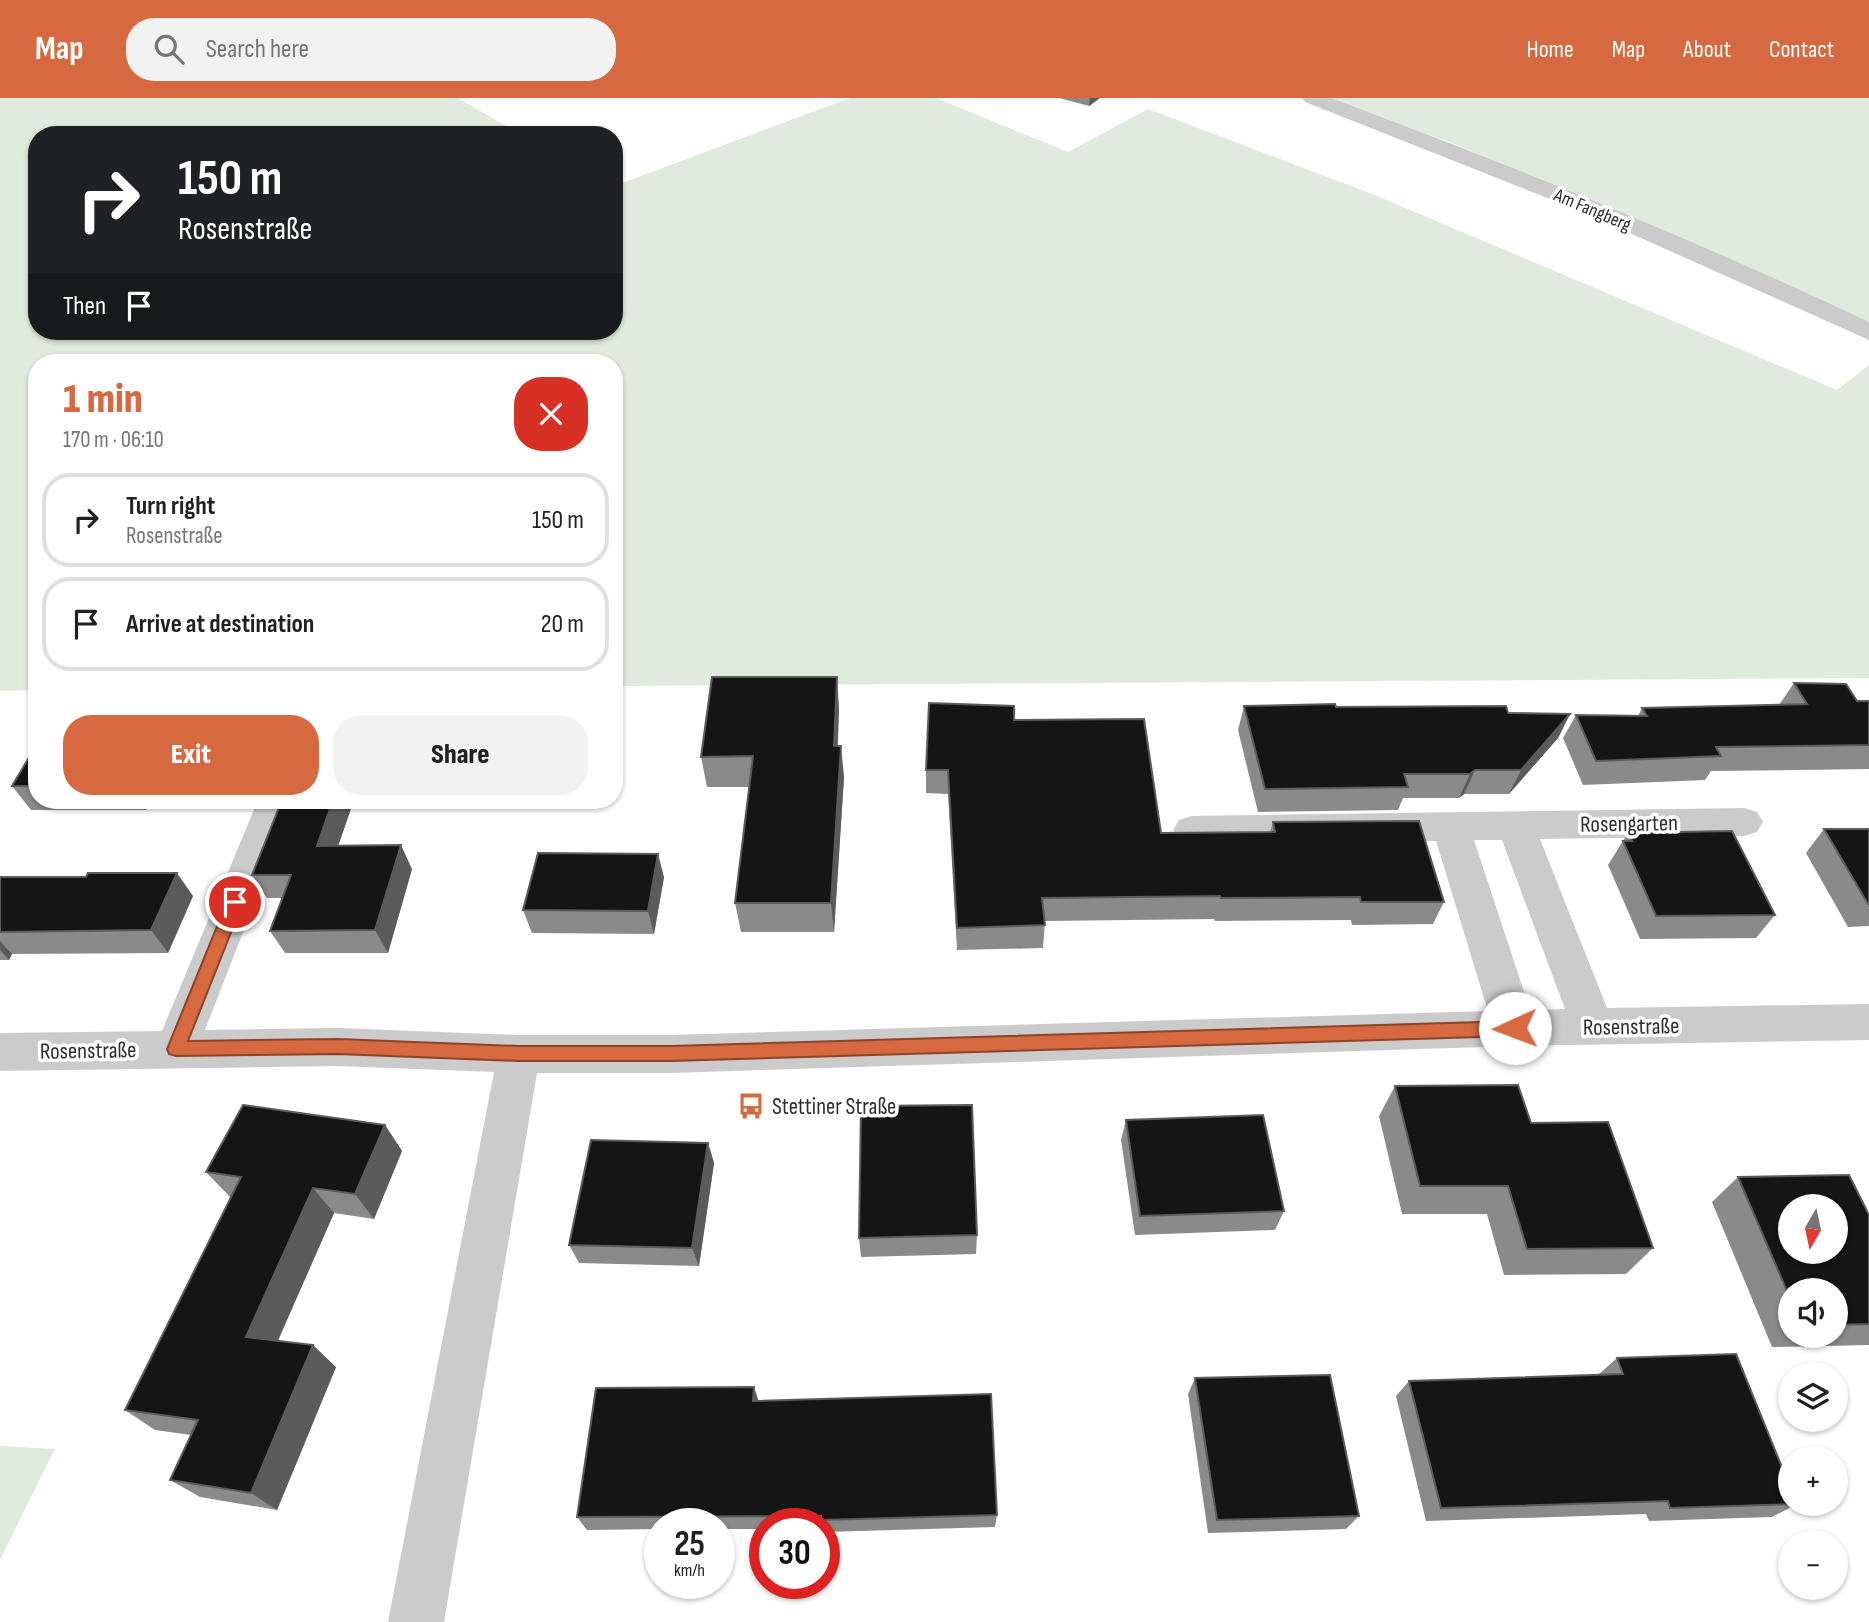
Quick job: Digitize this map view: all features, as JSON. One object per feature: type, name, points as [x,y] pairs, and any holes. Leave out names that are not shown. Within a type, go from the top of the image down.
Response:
[{"type":"street","name":"Am Fangberg","points":[[1312,98],[1471,157],[1770,284],[1869,332]]},
{"type":"street","points":[[176,1049],[272,809]]},
{"type":"street","name":"Rosengarten","points":[[1192,830],[1744,821]]},
{"type":"street","points":[[1515,825],[1593,1026]]},
{"type":"street","points":[[1450,826],[1515,1028]]},
{"type":"street","name":"Rosenstraße","points":[[0,1052],[338,1046],[519,1054],[671,1054],[1515,1028],[1869,1022]]},
{"type":"street","points":[[416,1622],[519,1054]]},
{"type":"shaded area","points":[[0,98],[458,98],[506,126],[28,126],[28,340],[623,340],[623,183],[850,98],[936,98],[1068,152],[1148,109],[1370,193],[1837,390],[1869,365],[1869,678],[623,686],[623,354],[28,354],[28,690],[0,691]]},
{"type":"shaded area","points":[[1329,98],[1869,98],[1869,333],[1462,147]]},
{"type":"shaded area","points":[[0,1446],[55,1449],[0,1560]]},
{"type":"building","points":[[712,677],[837,677],[834,746],[841,746],[831,903],[735,903],[753,756],[701,757]]},
{"type":"building","points":[[1794,683],[1846,684],[1857,701],[1869,701],[1869,745],[1716,747],[1721,756],[1596,761],[1576,715],[1647,716],[1642,708],[1807,704]]},
{"type":"building","points":[[929,703],[1014,706],[1014,720],[1144,719],[1161,833],[1275,832],[1273,822],[1419,821],[1444,902],[1361,902],[1360,897],[1042,898],[1045,925],[957,928],[948,770],[926,770]]},
{"type":"building","points":[[1335,704],[1336,707],[1506,706],[1508,713],[1570,714],[1521,770],[1475,770],[1470,774],[1404,774],[1408,787],[1265,789],[1244,706]]},
{"type":"building","points":[[28,759],[28,786],[12,786]]},
{"type":"building","points":[[278,809],[330,809],[317,846],[401,845],[375,930],[270,931],[291,875],[252,875]]},
{"type":"building","points":[[1824,829],[1869,829],[1869,904],[1868,904]]},
{"type":"building","points":[[1732,831],[1775,915],[1656,916],[1623,841],[1632,841],[1628,833]]},
{"type":"building","points":[[538,853],[658,854],[648,911],[523,910]]},
{"type":"building","points":[[88,873],[177,873],[151,930],[0,932],[0,877],[86,877]]},
{"type":"building","points":[[1518,1085],[1531,1123],[1608,1122],[1653,1248],[1527,1249],[1508,1186],[1420,1186],[1395,1086]]},
{"type":"building","points":[[243,1105],[385,1125],[355,1194],[313,1188],[246,1337],[313,1345],[251,1493],[170,1480],[198,1420],[125,1410],[241,1177],[206,1172]]},
{"type":"building","points":[[972,1105],[977,1235],[859,1238],[861,1106]]},
{"type":"building","points":[[1263,1115],[1284,1211],[1140,1216],[1126,1120]]},
{"type":"building","points":[[591,1140],[708,1143],[692,1248],[569,1245]]},
{"type":"building","points":[[1849,1175],[1869,1215],[1869,1324],[1848,1325],[1848,1278],[1781,1278],[1738,1177]]},
{"type":"building","points":[[1736,1354],[1778,1457],[1778,1505],[1670,1508],[1668,1501],[1441,1508],[1409,1381],[1623,1374],[1617,1358]]},
{"type":"building","points":[[1330,1375],[1359,1516],[1217,1520],[1195,1378]]},
{"type":"building","points":[[754,1387],[753,1401],[991,1394],[997,1515],[840,1519],[840,1508],[749,1508],[749,1516],[735,1516],[735,1508],[644,1508],[644,1517],[577,1517],[596,1388]]},
{"type":"place","name":"Stettiner Straße","points":[[751,1106]]},
{"type":"route","points":[[235,902],[176,1049],[338,1046],[519,1054],[671,1054],[1515,1028]]}]
